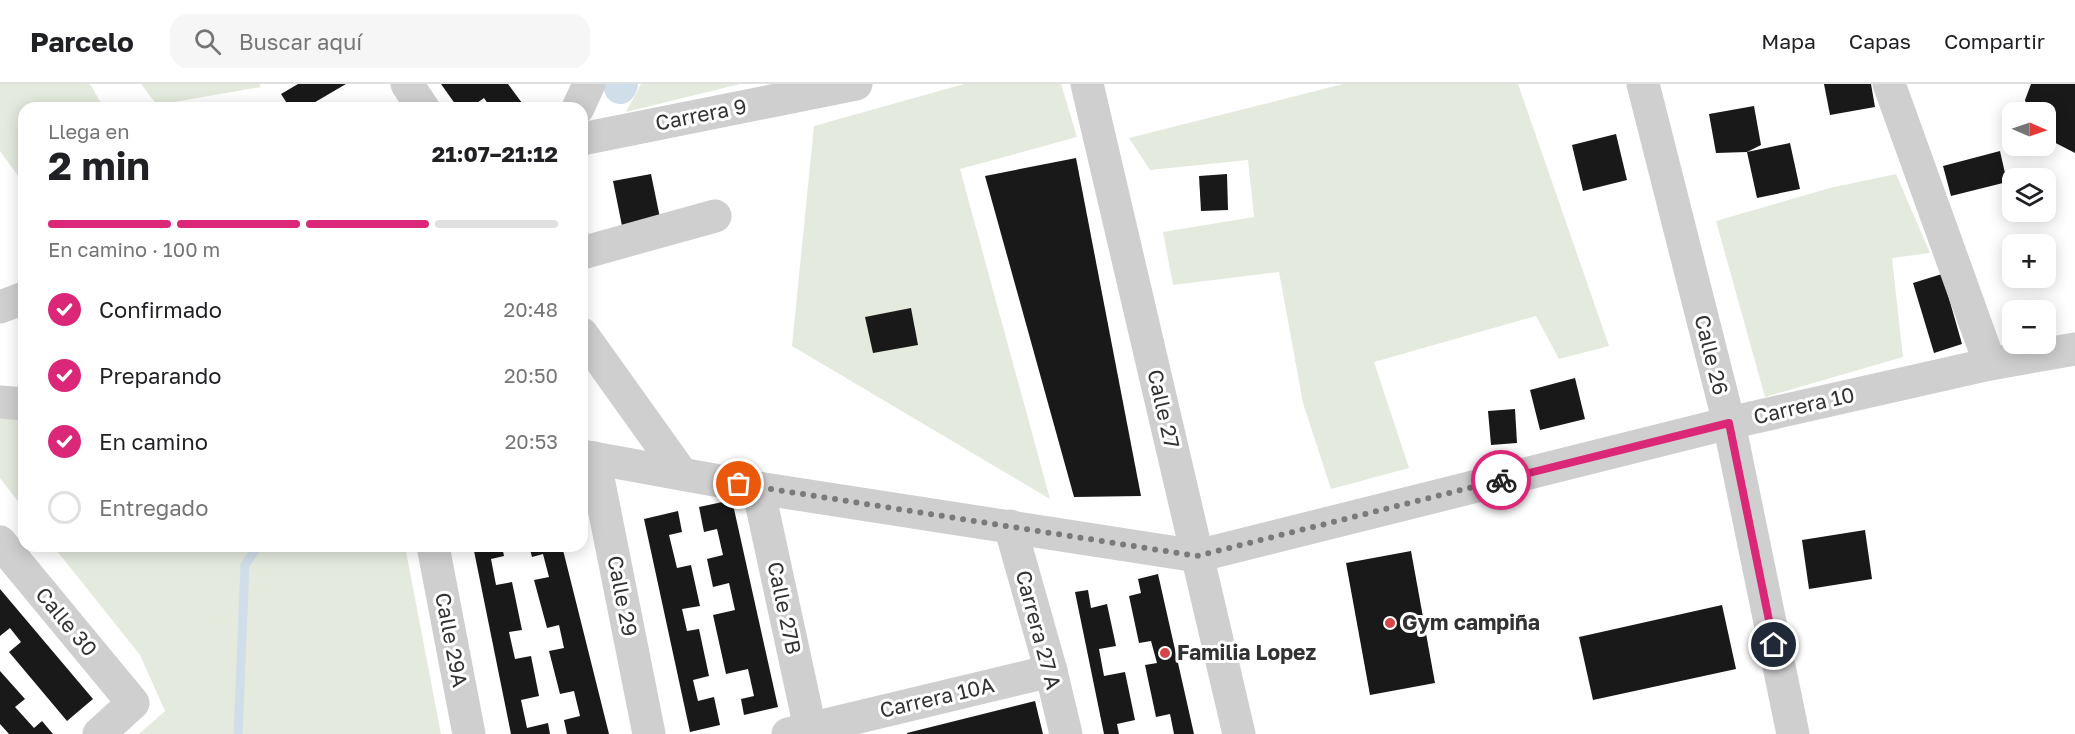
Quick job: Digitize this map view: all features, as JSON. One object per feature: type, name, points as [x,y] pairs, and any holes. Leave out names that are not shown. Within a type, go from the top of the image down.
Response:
[{"type":"street","points":[[407,84],[419,102]]},
{"type":"street","points":[[581,102],[589,84]]},
{"type":"street","name":"Carrera 9","points":[[588,138],[856,84]]},
{"type":"street","name":"Calle 27","points":[[1088,84],[1239,734]]},
{"type":"street","name":"Calle 26","points":[[1643,84],[1729,423],[1793,734]]},
{"type":"street","points":[[1889,84],[1990,364]]},
{"type":"street","points":[[588,252],[715,216]]},
{"type":"street","points":[[0,307],[18,300]]},
{"type":"street","points":[[588,342],[682,474]]},
{"type":"street","name":"Carrera 10","points":[[588,457],[758,488],[1197,556],[1729,423],[1990,364],[2075,350]]},
{"type":"street","points":[[0,402],[18,404]]},
{"type":"street","name":"Calle 29","points":[[588,457],[649,734]]},
{"type":"street","name":"Calle 27B","points":[[758,488],[799,731]]},
{"type":"street","name":"Carrera 27 A","points":[[1010,526],[1066,734]]},
{"type":"street","name":"Calle 30","points":[[0,542],[133,703],[99,734]]},
{"type":"street","name":"Calle 29A","points":[[434,552],[470,734]]},
{"type":"street","name":"Carrera 10A","points":[[799,731],[1051,672]]},
{"type":"shaded area","points":[[0,84],[90,84],[100,102],[18,102],[18,176],[0,151]]},
{"type":"shaded area","points":[[141,84],[259,84],[261,87],[174,102],[155,102]]},
{"type":"shaded area","points":[[641,84],[740,84],[626,112]]},
{"type":"shaded area","points":[[964,84],[1061,84],[1077,137],[960,169],[1050,499],[792,346],[814,126]]},
{"type":"shaded area","points":[[1343,84],[1518,84],[1609,346],[1559,359],[1536,316],[1374,362],[1409,468],[1331,489],[1303,403],[1279,272],[1173,285],[1163,232],[1254,217],[1248,160],[1150,170],[1129,138]]},
{"type":"shaded area","points":[[1896,174],[1930,253],[1892,258],[1903,357],[1765,397],[1716,221],[1830,188]]},
{"type":"shaded area","points":[[0,409],[18,410],[18,501],[0,478]]},
{"type":"shaded area","points":[[58,552],[406,552],[441,734],[139,734],[165,711],[140,655]]},
{"type":"building","points":[[298,84],[346,84],[315,102],[286,102],[281,94]]},
{"type":"building","points":[[441,84],[508,84],[521,102],[487,102],[484,98],[478,102],[454,102]]},
{"type":"building","points":[[1824,84],[1871,84],[1875,107],[1830,115]]},
{"type":"building","points":[[2031,84],[2075,84],[2075,153],[2056,143],[2056,102],[2026,102]]},
{"type":"building","points":[[1754,106],[1761,145],[1747,152],[1716,153],[1709,114]]},
{"type":"building","points":[[1616,134],[1627,180],[1583,191],[1572,145]]},
{"type":"building","points":[[1790,143],[1800,189],[1757,198],[1747,152]]},
{"type":"building","points":[[2000,151],[2004,168],[2002,168],[2002,183],[1951,196],[1943,166]]},
{"type":"building","points":[[1076,158],[1141,496],[1074,497],[985,176]]},
{"type":"building","points":[[651,174],[661,223],[623,231],[613,181]]},
{"type":"building","points":[[1227,174],[1228,210],[1201,211],[1199,176]]},
{"type":"building","points":[[1942,274],[1962,344],[1934,353],[1913,283]]},
{"type":"building","points":[[911,308],[918,345],[873,353],[865,317]]},
{"type":"building","points":[[1575,378],[1585,419],[1540,430],[1530,390]]},
{"type":"building","points":[[1515,409],[1517,443],[1491,445],[1488,411]]},
{"type":"building","points":[[732,500],[778,707],[744,715],[741,699],[754,696],[748,669],[726,674],[713,615],[735,610],[729,583],[713,587],[707,559],[723,555],[717,529],[704,532],[699,507]]},
{"type":"building","points":[[678,511],[682,532],[669,535],[677,568],[691,565],[700,606],[682,609],[687,631],[699,629],[709,676],[693,680],[698,701],[714,697],[720,725],[690,732],[644,519]]},
{"type":"building","points":[[1865,530],[1872,579],[1809,589],[1802,540]]},
{"type":"building","name":"Gym campiña","points":[[1411,551],[1435,683],[1370,695],[1346,563]]},
{"type":"building","points":[[474,552],[503,552],[504,556],[491,559],[496,585],[512,582],[522,630],[509,632],[515,659],[531,656],[539,696],[521,700],[527,728],[548,723],[550,734],[511,734]]},
{"type":"building","points":[[531,552],[564,552],[609,734],[567,734],[564,720],[580,716],[574,691],[560,694],[549,651],[564,648],[559,625],[547,628],[534,580],[549,577],[543,554],[532,557]]},
{"type":"building","name":"Familia Lopez","points":[[1158,574],[1194,734],[1174,734],[1170,714],[1156,717],[1145,665],[1157,663],[1151,641],[1139,643],[1129,596],[1141,593],[1138,579]]},
{"type":"building","points":[[0,589],[93,699],[67,721],[9,652],[21,642],[10,628],[0,636]]},
{"type":"building","points":[[1088,590],[1091,608],[1107,604],[1116,646],[1099,649],[1104,676],[1125,672],[1135,720],[1117,724],[1119,734],[1104,734],[1075,592]]},
{"type":"building","points":[[1722,605],[1736,669],[1593,700],[1579,637]]},
{"type":"building","points":[[0,671],[25,699],[15,707],[34,728],[42,721],[53,734],[9,734],[0,724]]},
{"type":"building","points":[[1035,701],[1043,734],[907,734],[907,733]]},
{"type":"waterway","points":[[620,88],[622,84]]},
{"type":"waterway","points":[[238,734],[245,565],[254,552]]},
{"type":"way so far","points":[[739,484],[1197,556],[1501,480]]},
{"type":"place","name":"Gym campiña","points":[[1390,623]]},
{"type":"place","name":"Familia Lopez","points":[[1165,653]]},
{"type":"route","points":[[1501,480],[1729,423],[1774,645]]}]
